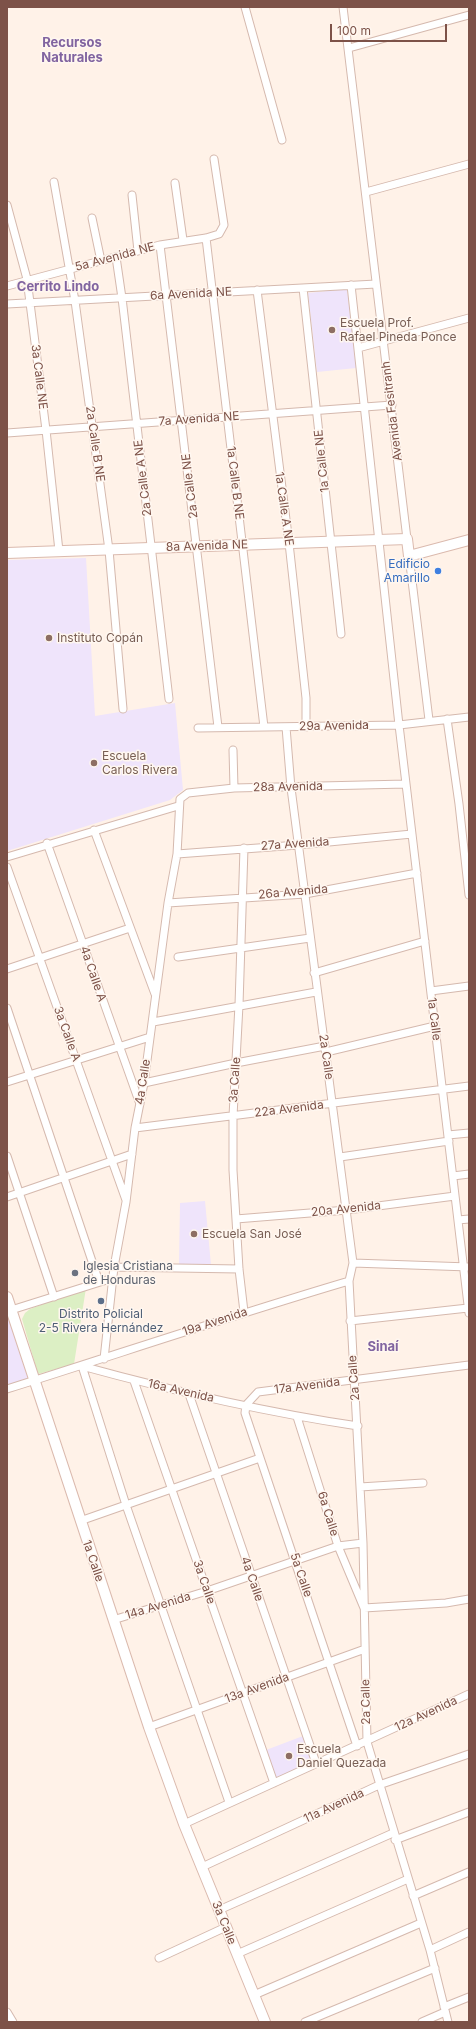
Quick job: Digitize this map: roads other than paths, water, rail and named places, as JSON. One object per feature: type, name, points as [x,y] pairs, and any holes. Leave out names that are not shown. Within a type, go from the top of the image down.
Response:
[{"type":"street","points":[[245,7],[282,140]]},
{"type":"street","name":"Avenida Fesitranh","points":[[344,7],[428,720]]},
{"type":"street","points":[[348,48],[469,15]]},
{"type":"street","name":"5a Avenida NE","points":[[7,286],[27,279],[160,245],[183,240],[206,238],[219,234],[224,225],[214,159]]},
{"type":"street","points":[[366,192],[469,164]]},
{"type":"street","name":"2a Calle B NE","points":[[54,182],[71,268],[109,550],[123,709]]},
{"type":"street","points":[[175,183],[183,240]]},
{"type":"street","points":[[132,195],[138,251]]},
{"type":"street","name":"3a Calle NE","points":[[7,205],[27,279],[46,430],[59,552]]},
{"type":"street","points":[[92,218],[101,261]]},
{"type":"street","name":"1a Calle B NE","points":[[206,238],[226,417],[243,545],[264,727]]},
{"type":"street","name":"2a Calle NE","points":[[160,245],[218,727]]},
{"type":"street","name":"2a Calle A NE","points":[[116,257],[169,698]]},
{"type":"street","name":"6a Avenida NE","points":[[7,304],[376,284]]},
{"type":"street","name":"1a Calle","points":[[351,285],[399,725],[455,1196],[466,1267],[469,1313]]},
{"type":"street","name":"1a Calle NE","points":[[303,288],[341,634]]},
{"type":"street","name":"1a Calle A NE","points":[[257,290],[289,543],[306,698],[306,727]]},
{"type":"street","points":[[358,348],[469,318]]},
{"type":"street","name":"7a Avenida NE","points":[[7,433],[392,405]]},
{"type":"street","name":"8a Avenida NE","points":[[7,553],[407,539]]},
{"type":"street","points":[[409,556],[469,540]]},
{"type":"street","name":"29a Avenida","points":[[198,728],[399,725],[428,720],[469,716]]},
{"type":"street","points":[[447,719],[459,804],[469,895]]},
{"type":"street","name":"2a Calle","points":[[286,727],[290,788],[353,1263],[349,1281],[350,1321],[358,1426],[363,1543],[367,1742],[394,1836],[430,1950],[448,2022]]},
{"type":"street","points":[[233,750],[234,788]]},
{"type":"street","name":"28a Avenida","points":[[178,806],[180,799],[188,793],[234,788],[290,788],[406,784]]},
{"type":"street","points":[[7,857],[47,843],[178,806]]},
{"type":"street","name":"4a Calle","points":[[104,1358],[114,1267],[126,1202],[135,1128],[144,1083],[168,903],[177,854],[178,806]]},
{"type":"street","points":[[94,830],[156,996]]},
{"type":"street","name":"27a Avenida","points":[[177,854],[298,845],[412,834]]},
{"type":"street","name":"4a Calle A","points":[[47,843],[140,1104]]},
{"type":"street","name":"3a Calle","points":[[244,848],[232,1170],[239,1270],[244,1312]]},
{"type":"street","name":"3a Calle A","points":[[7,867],[126,1202]]},
{"type":"street","name":"26a Avenida","points":[[168,903],[305,894],[417,873]]},
{"type":"street","points":[[7,969],[130,928]]},
{"type":"street","points":[[178,957],[310,938]]},
{"type":"street","points":[[314,973],[425,941]]},
{"type":"street","points":[[431,991],[469,986]]},
{"type":"street","points":[[153,1022],[316,992]]},
{"type":"street","points":[[7,1008],[99,1282]]},
{"type":"street","points":[[144,1083],[236,1063],[325,1049],[435,1026]]},
{"type":"street","points":[[7,1082],[150,1037]]},
{"type":"street","name":"22a Avenida","points":[[135,1128],[469,1086]]},
{"type":"street","points":[[340,1157],[449,1138],[469,1133]]},
{"type":"street","points":[[7,1197],[132,1154]]},
{"type":"street","points":[[7,1156],[54,1296]]},
{"type":"street","points":[[453,1176],[469,1174]]},
{"type":"street","name":"20a Avenida","points":[[236,1219],[347,1210],[455,1196]]},
{"type":"street","points":[[458,1220],[469,1219]]},
{"type":"street","points":[[353,1263],[466,1267]]},
{"type":"street","points":[[114,1267],[239,1270]]},
{"type":"street","points":[[9,1311],[113,1278]]},
{"type":"street","name":"19a Avenida","points":[[82,1366],[244,1312],[349,1281]]},
{"type":"street","name":"1a Calle","points":[[7,1297],[9,1311],[35,1380],[113,1620],[184,1824]]},
{"type":"street","points":[[350,1321],[468,1308]]},
{"type":"street","name":"17a Avenida","points":[[246,1405],[258,1392],[469,1365]]},
{"type":"street","points":[[7,1389],[82,1366],[126,1505],[229,1802]]},
{"type":"street","name":"16a Avenida","points":[[82,1366],[134,1381],[189,1394],[297,1417],[358,1426]]},
{"type":"street","name":"3a Calle","points":[[134,1381],[274,1783]]},
{"type":"street","name":"4a Calle","points":[[189,1394],[316,1763]]},
{"type":"street","name":"5a Calle","points":[[246,1405],[245,1413],[330,1661],[357,1746]]},
{"type":"street","name":"6a Calle","points":[[297,1417],[338,1546],[364,1608]]},
{"type":"street","points":[[80,1521],[260,1458]]},
{"type":"street","points":[[360,1487],[423,1483]]},
{"type":"street","name":"14a Avenida","points":[[113,1620],[207,1591],[338,1546],[363,1543]]},
{"type":"street","points":[[364,1608],[446,1603],[469,1599]]},
{"type":"street","name":"13a Avenida","points":[[149,1727],[364,1649]]},
{"type":"street","name":"12a Avenida","points":[[184,1824],[316,1763],[367,1742],[469,1694]]},
{"type":"street","name":"11a Avenida","points":[[202,1867],[379,1785],[469,1754]]},
{"type":"street","points":[[219,1910],[394,1836],[469,1812]]},
{"type":"street","name":"3a Calle","points":[[184,1824],[265,2022]]},
{"type":"street","points":[[413,1896],[469,1872]]},
{"type":"street","points":[[237,1954],[408,1879]]},
{"type":"street","points":[[254,1995],[421,1923]]},
{"type":"street","points":[[160,1958],[226,1927]]},
{"type":"street","points":[[430,1950],[469,1932]]},
{"type":"street","points":[[306,2022],[434,1968]]},
{"type":"street","points":[[422,2022],[469,1997]]},
{"type":"street","points":[[7,2012],[13,2022]]},
{"type":"place","name":"Escuela Prof. Rafael Pineda Ponce","points":[[332,330]]},
{"type":"place","name":"Edificio Amarillo","points":[[438,571]]},
{"type":"place","name":"Instituto Copán","points":[[49,638]]},
{"type":"place","name":"Escuela Carlos Rivera","points":[[94,763]]},
{"type":"place","name":"Escuela San José","points":[[194,1234]]},
{"type":"place","name":"Iglesia Cristiana de Honduras","points":[[75,1273]]},
{"type":"place","name":"Distrito Policial 2-5 Rivera Hernández","points":[[101,1301]]},
{"type":"place","name":"Escuela Daniel Quezada","points":[[289,1756]]},
{"type":"district","name":"Recursos Naturales","points":[[72,50]]},
{"type":"district","name":"Cerrito Lindo","points":[[58,287]]},
{"type":"district","name":"Sinaí","points":[[383,1347]]}]
